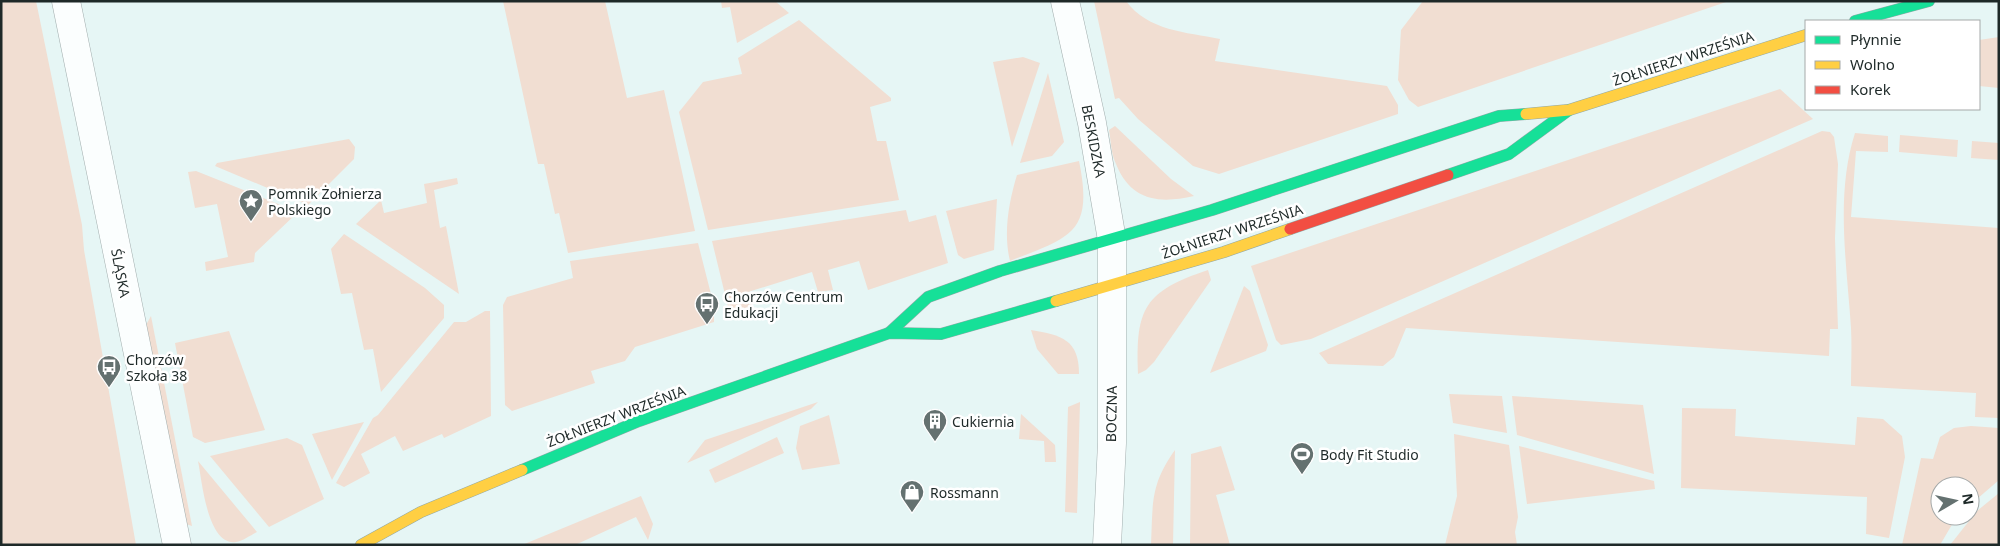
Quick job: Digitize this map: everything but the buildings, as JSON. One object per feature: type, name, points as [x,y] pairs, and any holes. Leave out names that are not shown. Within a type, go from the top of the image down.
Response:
[{"type":"main road","points":[[1859,20],[1929,1]]},
{"type":"main road","name":"ŻOŁNIERZY WRZEŚNIA","points":[[889,333],[928,297],[1000,271],[1212,210],[1499,116],[1569,110],[1805,35]]},
{"type":"main road","name":"ŻOŁNIERZY WRZEŚNIA","points":[[361,545],[421,512],[533,464],[639,422],[889,333],[941,334],[1224,252],[1509,154],[1569,110]]},
{"type":"street","name":"ŚLĄSKA","points":[[66,1],[177,545]]},
{"type":"street","name":"BESKIDZKA","points":[[1065,1],[1092,123],[1112,240],[1112,283]]},
{"type":"street","name":"BOCZNA","points":[[1107,545],[1112,443],[1112,283]]},
{"type":"shaded area","points":[[1,1],[36,1],[82,225],[84,250],[136,545],[1,545]]},
{"type":"shaded area","points":[[503,1],[605,1],[627,98],[664,90],[695,231],[568,253],[559,213],[555,214],[544,164],[538,164]]},
{"type":"shaded area","points":[[721,1],[775,1],[789,13],[737,43],[730,7],[722,8]]},
{"type":"shaded area","points":[[1094,1],[1126,1],[1145,19],[1168,29],[1220,39],[1215,61],[1387,86],[1398,105],[1398,114],[1219,174],[1193,166],[1138,119],[1119,98],[1115,99]]},
{"type":"shaded area","points":[[1423,1],[1729,1],[1418,107],[1409,100],[1398,80],[1401,30]]},
{"type":"shaded area","points":[[799,20],[891,98],[891,101],[870,107],[877,141],[886,141],[899,200],[708,230],[679,112],[703,82],[742,74],[738,58]]},
{"type":"shaded area","points":[[1999,37],[1999,88],[1980,86],[1980,40]]},
{"type":"shaded area","points":[[1023,57],[1040,63],[1012,147],[993,62]]},
{"type":"shaded area","points":[[1048,73],[1064,142],[1052,156],[1020,163]]},
{"type":"shaded area","points":[[1780,89],[1813,119],[1311,339],[1281,345],[1276,340],[1251,266]]},
{"type":"shaded area","points":[[1115,126],[1171,179],[1194,196],[1169,200],[1158,199],[1148,197],[1130,186],[1122,176],[1113,156],[1109,130]]},
{"type":"shaded area","points":[[1822,131],[1830,132],[1834,137],[1838,164],[1835,238],[1838,329],[1830,329],[1829,356],[1406,328],[1394,357],[1383,366],[1328,364],[1319,353]]},
{"type":"shaded area","points":[[1855,133],[1888,136],[1888,152],[1856,151],[1851,217],[1999,228],[1999,418],[1975,417],[1976,393],[1851,386],[1851,335],[1845,255],[1844,205],[1845,181]]},
{"type":"shaded area","points":[[1900,135],[1958,140],[1957,157],[1899,152]]},
{"type":"shaded area","points":[[349,139],[355,147],[354,159],[308,205],[215,166],[217,163]]},
{"type":"shaded area","points":[[1972,141],[1999,143],[1999,160],[1971,158]]},
{"type":"shaded area","points":[[1079,161],[1083,185],[1083,204],[1080,218],[1073,229],[1048,246],[1010,261],[1007,228],[1017,175]]},
{"type":"shaded area","points":[[196,171],[298,212],[255,253],[254,262],[206,271],[205,262],[228,257],[217,204],[195,208],[188,172]]},
{"type":"shaded area","points":[[457,178],[458,184],[434,190],[440,228],[446,226],[459,294],[356,224],[381,200],[384,213],[427,203],[424,184]]},
{"type":"shaded area","points":[[997,199],[994,250],[964,259],[958,255],[946,211]]},
{"type":"shaded area","points":[[906,210],[909,222],[936,215],[948,263],[868,290],[859,261],[828,270],[833,290],[818,292],[812,272],[748,292],[753,308],[730,315],[712,241]]},
{"type":"shaded area","points":[[344,234],[425,288],[444,305],[444,318],[381,392],[373,349],[364,350],[352,293],[341,294],[331,249]]},
{"type":"shaded area","points":[[698,243],[714,306],[714,322],[635,347],[625,361],[591,371],[595,383],[512,411],[505,405],[503,305],[507,297],[573,278],[570,261]]},
{"type":"shaded area","points":[[1208,270],[1211,280],[1154,362],[1146,370],[1138,374],[1139,333],[1142,318],[1148,305],[1157,295],[1170,286]]},
{"type":"shaded area","points":[[1244,286],[1250,291],[1268,345],[1266,351],[1210,373]]},
{"type":"shaded area","points":[[485,311],[490,311],[491,416],[444,438],[442,434],[403,451],[395,436],[361,454],[370,473],[344,487],[336,483],[373,418],[378,415],[454,322],[466,322]]},
{"type":"shaded area","points":[[151,316],[192,526],[186,524],[146,325]]},
{"type":"shaded area","points":[[1031,330],[1052,334],[1067,341],[1076,353],[1079,374],[1058,374],[1037,349]]},
{"type":"shaded area","points":[[229,331],[265,430],[205,443],[193,437],[175,343]]},
{"type":"shaded area","points":[[1449,394],[1502,396],[1507,433],[1453,423]]},
{"type":"shaded area","points":[[1512,396],[1643,405],[1654,474],[1517,435]]},
{"type":"shaded area","points":[[818,402],[811,409],[687,463],[705,440]]},
{"type":"shaded area","points":[[1080,402],[1077,513],[1065,512],[1068,407]]},
{"type":"shaded area","points":[[1682,408],[1736,409],[1735,436],[1855,445],[1857,417],[1883,419],[1902,436],[1905,457],[1889,538],[1866,534],[1867,497],[1681,488]]},
{"type":"shaded area","points":[[1021,414],[1055,445],[1056,462],[1045,462],[1044,441],[1019,439]]},
{"type":"shaded area","points":[[829,415],[840,464],[802,470],[796,448],[800,426]]},
{"type":"shaded area","points":[[364,422],[332,480],[312,434]]},
{"type":"shaded area","points":[[1971,426],[1999,428],[1999,480],[1980,496],[1980,476],[1930,476],[1930,526],[1951,526],[1940,545],[1902,545],[1921,458],[1933,459],[1940,437],[1954,428]]},
{"type":"shaded area","points":[[1454,434],[1509,445],[1518,517],[1515,532],[1517,545],[1445,545],[1457,496]]},
{"type":"shaded area","points":[[777,437],[784,453],[715,483],[709,470]]},
{"type":"shaded area","points":[[287,438],[302,445],[324,499],[269,527],[210,456]]},
{"type":"shaded area","points":[[1221,446],[1235,490],[1216,495],[1230,545],[1190,545],[1191,454]]},
{"type":"shaded area","points":[[1519,446],[1654,481],[1655,489],[1527,504]]},
{"type":"shaded area","points":[[1175,450],[1173,545],[1151,545],[1154,495],[1161,474]]},
{"type":"shaded area","points":[[198,461],[257,532],[236,542],[226,540],[218,534],[212,523],[204,496]]},
{"type":"shaded area","points":[[1999,493],[1999,545],[1950,545],[1965,526],[1980,526],[1980,509]]},
{"type":"shaded area","points":[[641,496],[653,524],[648,540],[636,517],[575,545],[522,545]]},
{"type":"traffic: fast","points":[[1859,20],[1929,1]]},
{"type":"traffic: fast","points":[[1448,175],[1509,154],[1569,110]]},
{"type":"traffic: fast","points":[[889,333],[928,297],[1000,271],[1212,210],[1499,116],[1526,114]]},
{"type":"traffic: fast","points":[[522,470],[639,421],[889,333],[941,334],[1056,301]]},
{"type":"traffic: slow","points":[[1526,114],[1569,110],[1805,35]]},
{"type":"traffic: slow","points":[[1056,301],[1224,252],[1290,229]]},
{"type":"traffic: slow","points":[[361,545],[421,512],[522,470]]},
{"type":"traffic: jam","points":[[1290,229],[1448,175]]},
{"type":"place","name":"Pomnik Żołnierza Polskiego","points":[[251,222]]},
{"type":"place","name":"Chorzów Centrum Edukacji","points":[[707,325]]},
{"type":"place","name":"Chorzów Szkoła 38","points":[[109,388]]},
{"type":"place","name":"Cukiernia","points":[[935,442]]},
{"type":"place","name":"Body Fit Studio","points":[[1302,475]]},
{"type":"place","name":"Rossmann","points":[[912,513]]}]
